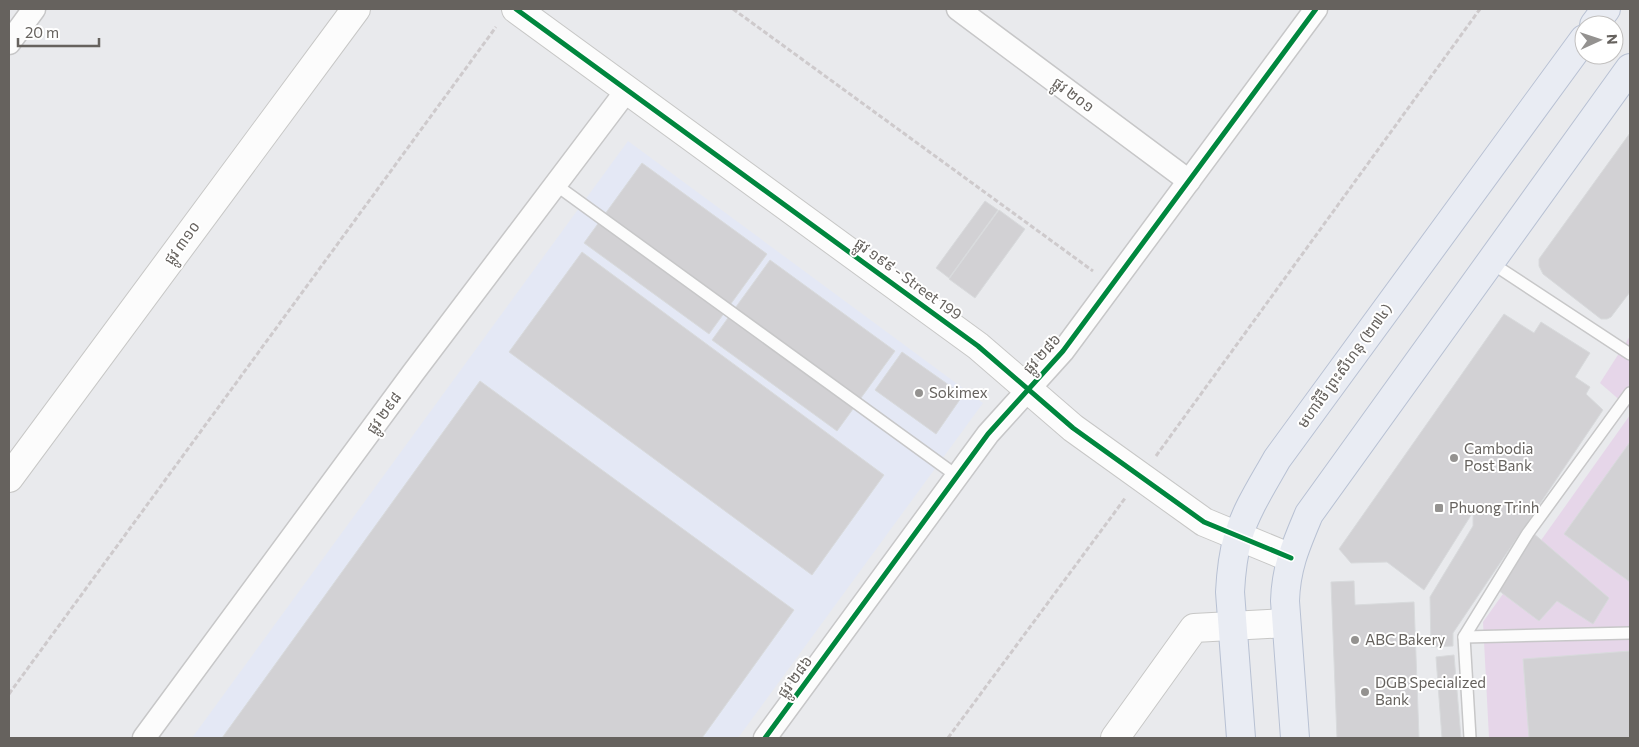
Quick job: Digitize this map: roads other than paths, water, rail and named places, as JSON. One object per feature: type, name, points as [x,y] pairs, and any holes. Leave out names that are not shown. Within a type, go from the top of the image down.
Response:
[{"type":"main road","name":"មហាវិថី ព្រះសីហនុ (២៧៤)","points":[[1241,738],[1230,592],[1232,567],[1239,536],[1255,497],[1277,460],[1574,53]]},
{"type":"main road","points":[[1295,738],[1286,623],[1285,584],[1291,558],[1309,514],[1630,68]]},
{"type":"street","points":[[9,43],[34,9]]},
{"type":"street","name":"ផ្លូវ ៣១០","points":[[9,478],[356,9]]},
{"type":"street","name":"ផ្លូវ ២០១","points":[[958,9],[982,16],[1189,181]]},
{"type":"street","name":"ផ្លូវ ២៨៦","points":[[766,738],[988,434],[1063,351],[1316,9]]},
{"type":"street","name":"ផ្លូវ ១៩៩ - Street 199","points":[[507,17],[627,90],[978,346],[1073,428],[1204,522],[1291,558]]},
{"type":"street","name":"ផ្លូវ ២៩៨","points":[[144,738],[407,381],[627,90]]},
{"type":"street","points":[[1115,738],[1194,628],[1286,623]]},
{"type":"lane","points":[[556,185],[958,476]]},
{"type":"lane","points":[[1490,262],[1630,354]]},
{"type":"lane","points":[[1470,738],[1464,637],[1528,533],[1630,393]]},
{"type":"lane","points":[[1464,637],[1630,633]]},
{"type":"place","name":"Sokimex","points":[[919,393]]},
{"type":"place","name":"Cambodia Post Bank","points":[[1454,458]]},
{"type":"place","name":"Phuong Trinh","points":[[1439,508]]},
{"type":"place","name":"ABC Bakery","points":[[1355,640]]},
{"type":"place","name":"DGB Specialized Bank","points":[[1365,692]]}]
